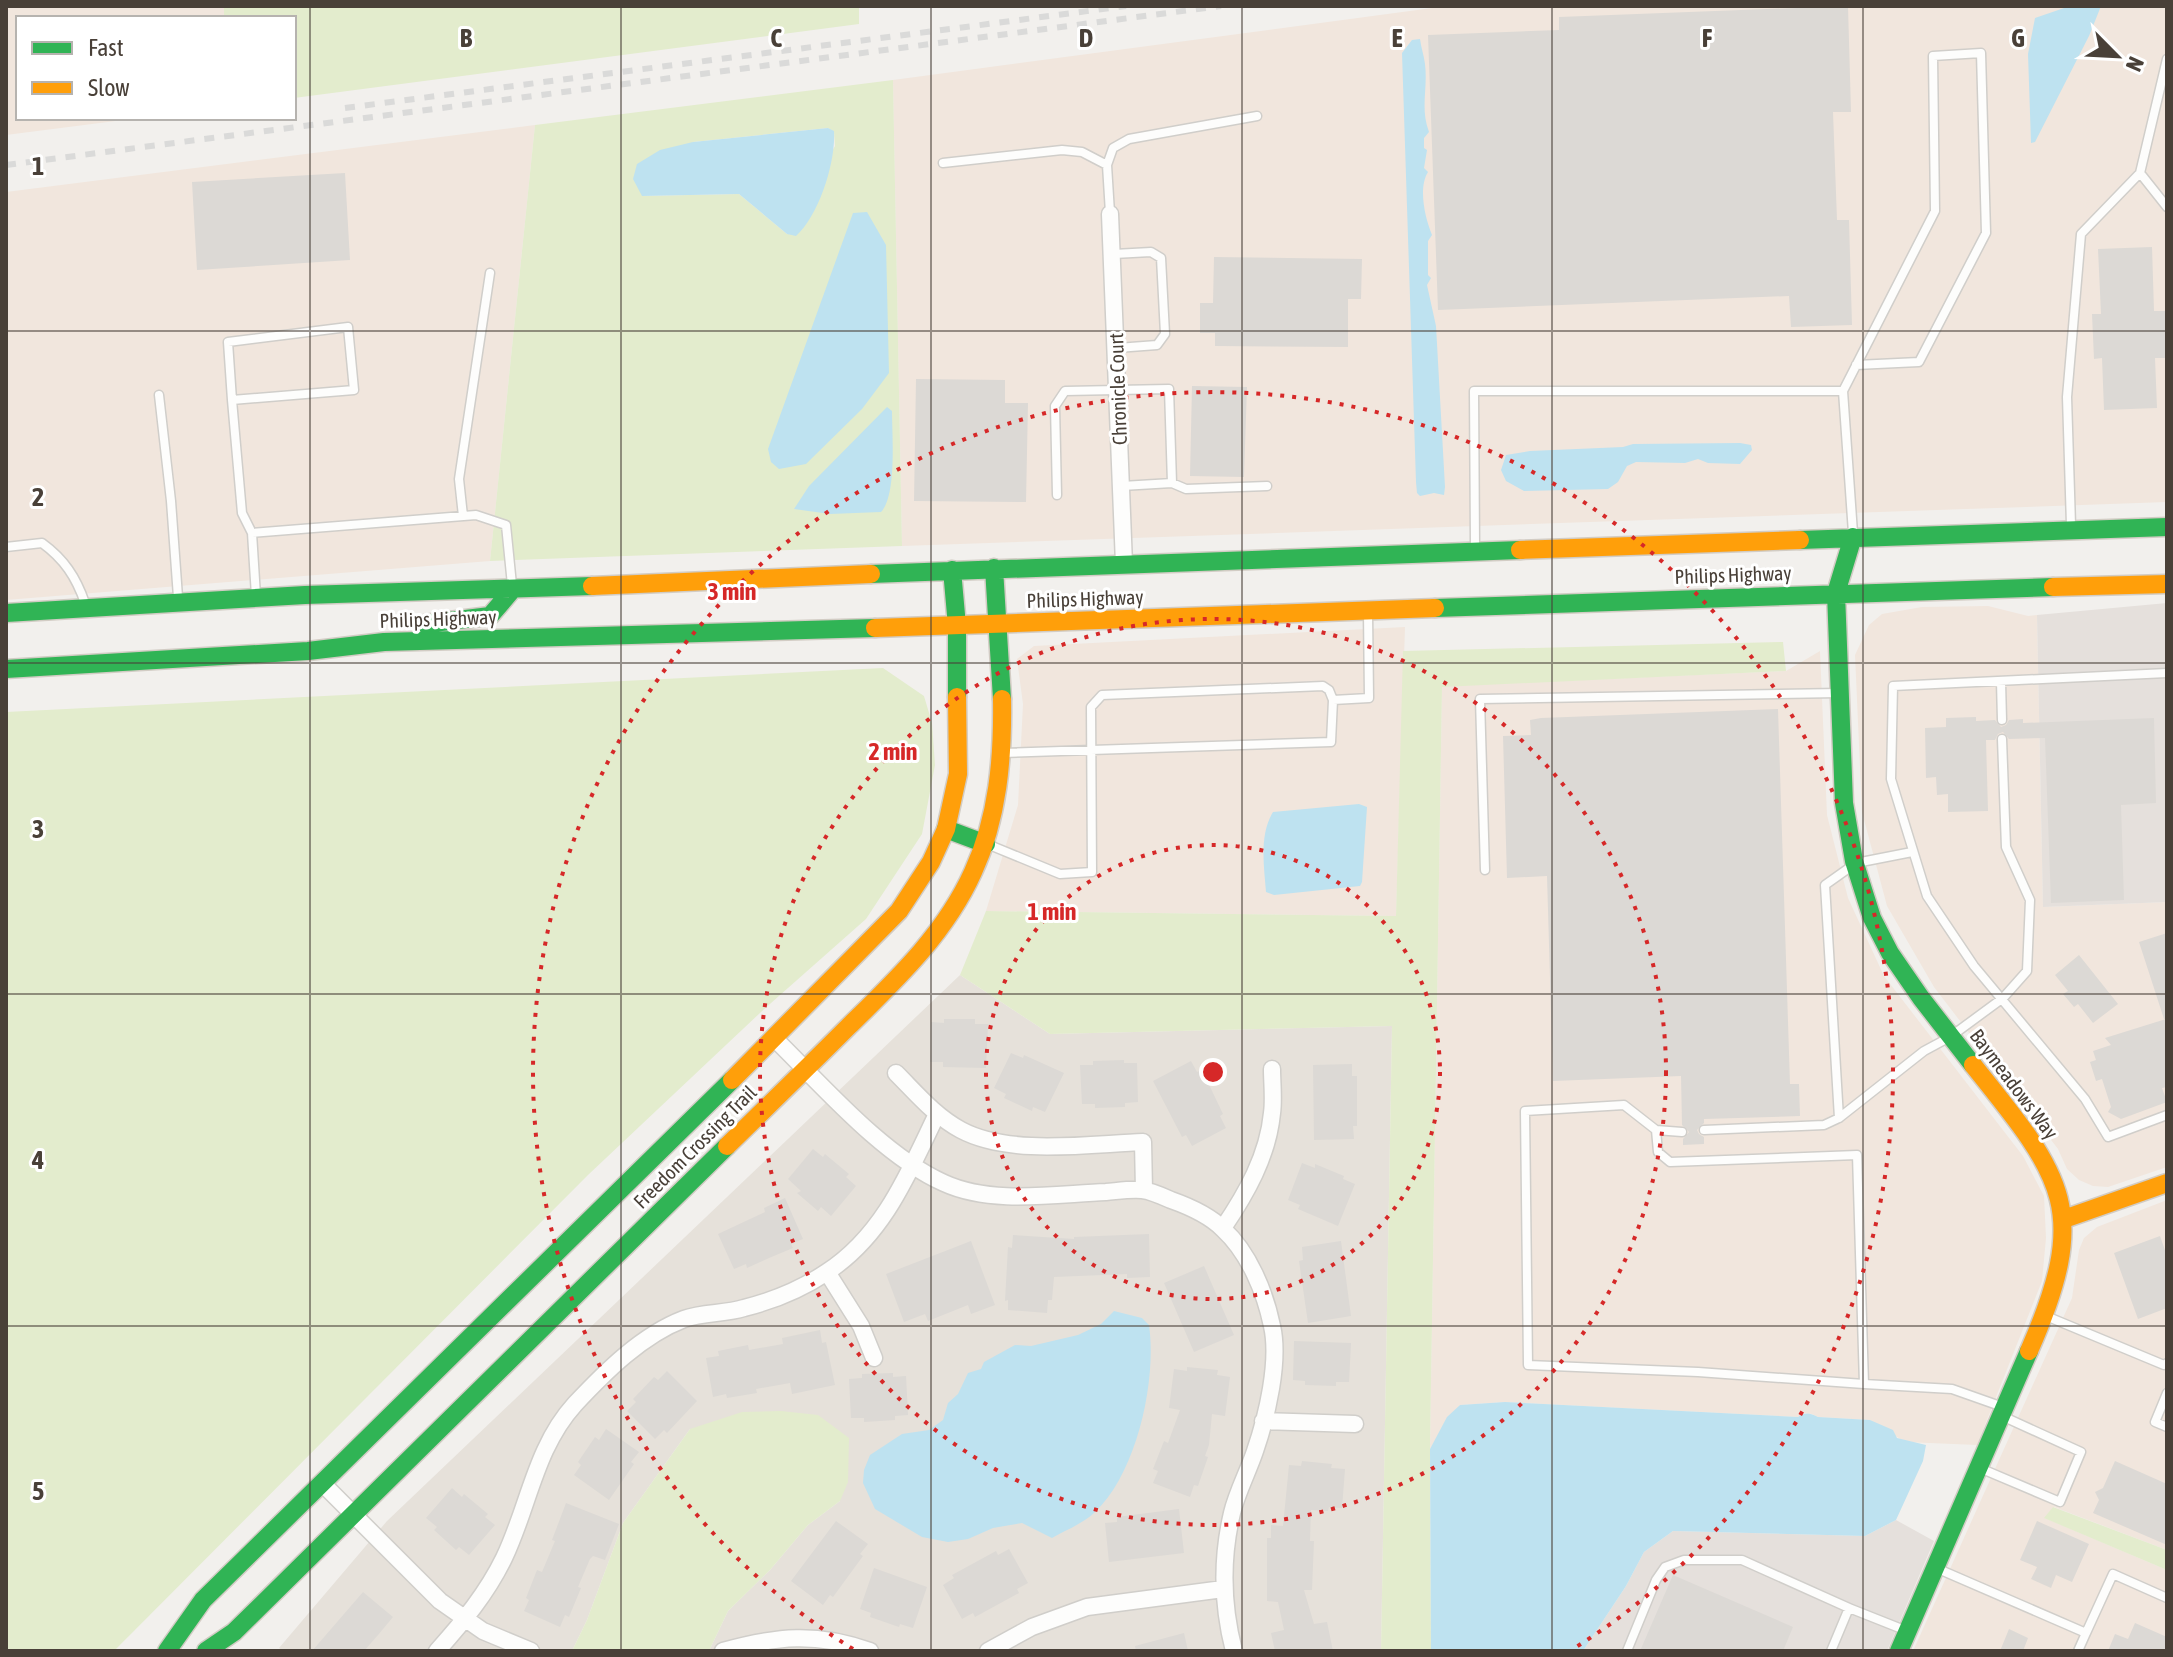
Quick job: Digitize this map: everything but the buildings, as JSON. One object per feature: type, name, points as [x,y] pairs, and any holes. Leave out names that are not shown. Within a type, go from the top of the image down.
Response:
[{"type":"main road","name":"Philips Highway","points":[[6,613],[256,597],[2167,527]]},
{"type":"main road","name":"Baymeadows Way","points":[[1853,537],[1836,593],[1844,803],[1866,899],[1888,950],[1950,1037],[2033,1142],[2051,1177],[2064,1219],[2057,1282],[2045,1315],[1899,1651]]},
{"type":"main road","name":"Freedom Crossing Trail","points":[[206,1651],[234,1632],[932,942],[962,897],[986,844],[997,796],[1003,753],[994,568]]},
{"type":"main road","name":"Freedom Crossing Trail","points":[[167,1651],[203,1600],[899,911],[931,862],[946,829],[958,774],[957,626],[952,570]]},
{"type":"main road","name":"Philips Highway","points":[[6,669],[308,651],[384,642],[957,626],[1836,593],[2167,584]]},
{"type":"main road","points":[[384,642],[422,625],[490,616],[513,589]]},
{"type":"main road","points":[[946,829],[986,844]]},
{"type":"main road","points":[[2064,1219],[2167,1183]]},
{"type":"street","name":"Chronicle Court","points":[[1110,214],[1124,564]]},
{"type":"street","points":[[774,1038],[894,1154],[943,1183],[998,1195],[1144,1190],[1180,1203],[1223,1228],[1251,1268],[1265,1299],[1273,1330],[1273,1366],[1263,1421],[1232,1511],[1224,1555],[1223,1589],[1234,1651]]},
{"type":"street","points":[[1223,1228],[1244,1197],[1265,1151],[1273,1113],[1272,1069]]},
{"type":"street","points":[[896,1073],[937,1114],[962,1131],[996,1142],[1038,1146],[1143,1142],[1144,1190]]},
{"type":"street","points":[[437,1651],[465,1620],[504,1558],[534,1472],[550,1439],[574,1406],[634,1348],[661,1330],[687,1318],[744,1309],[784,1294],[827,1272],[846,1257],[874,1228],[897,1197],[937,1114]]},
{"type":"street","points":[[827,1272],[861,1326],[874,1358]]},
{"type":"street","points":[[1263,1421],[1355,1424]]},
{"type":"street","points":[[322,1483],[440,1601],[483,1631],[531,1651]]},
{"type":"street","points":[[988,1651],[1032,1627],[1087,1607],[1223,1589]]},
{"type":"street","points":[[735,1649],[761,1640],[798,1636],[838,1641],[870,1651]]},
{"type":"lane","points":[[1853,537],[1843,391],[1856,365],[1935,211],[1933,56],[1981,53],[1986,233],[1919,362],[1856,365]]},
{"type":"lane","points":[[2071,530],[2067,397],[2081,234],[2140,173],[2167,59]]},
{"type":"lane","points":[[1110,214],[1107,165],[1113,148],[1129,139],[1257,116]]},
{"type":"lane","points":[[943,163],[1062,150],[1082,152],[1107,165]]},
{"type":"lane","points":[[2140,173],[2167,207]]},
{"type":"lane","points":[[1114,254],[1151,252],[1161,258],[1165,334],[1157,345],[1117,348]]},
{"type":"lane","points":[[463,516],[459,479],[490,273]]},
{"type":"lane","points":[[232,400],[354,390],[348,327],[228,342],[232,400],[242,513],[252,533],[256,597]]},
{"type":"lane","points":[[1057,495],[1055,406],[1065,391],[1169,389],[1172,483]]},
{"type":"lane","points":[[1475,551],[1474,391],[1843,391]]},
{"type":"lane","points":[[159,395],[178,602]]},
{"type":"lane","points":[[1121,486],[1172,483],[1186,489],[1267,486]]},
{"type":"lane","points":[[252,533],[476,515],[506,525],[513,589]]},
{"type":"lane","points":[[6,547],[42,543],[61,557],[80,588],[87,608]]},
{"type":"lane","points":[[1333,700],[1369,698],[1368,611]]},
{"type":"lane","points":[[2167,673],[1893,686],[1891,779],[1927,896],[1974,966],[2085,1099],[2108,1137],[2167,1115]]},
{"type":"lane","points":[[2001,682],[2002,720]]},
{"type":"lane","points":[[986,844],[1060,874],[1092,872],[1090,751],[1091,707],[1102,695],[1323,686],[1329,690],[1333,700],[1331,742],[1090,751],[1003,753]]},
{"type":"lane","points":[[1485,870],[1480,699],[1840,693]]},
{"type":"lane","points":[[1704,1130],[1824,1125],[1839,1118],[1924,1051],[1950,1037],[2003,998],[2027,971],[2030,900],[2006,847],[2002,739]]},
{"type":"lane","points":[[1839,1118],[1825,885],[1856,863],[1912,852]]},
{"type":"lane","points":[[1682,1132],[1656,1130],[1624,1105],[1525,1111],[1528,1365],[1698,1372],[1952,1389],[2081,1452],[2060,1502],[1979,1468]]},
{"type":"lane","points":[[1656,1130],[1658,1152],[1670,1162],[1857,1155],[1864,1384]]},
{"type":"lane","points":[[2045,1315],[2164,1365],[2167,1363]]},
{"type":"lane","points":[[2167,1393],[2155,1422],[2167,1427]]},
{"type":"lane","points":[[1627,1651],[1656,1580],[1665,1567],[1684,1560],[1742,1560],[1908,1631]]},
{"type":"lane","points":[[1936,1568],[2086,1633]]},
{"type":"lane","points":[[2078,1651],[2113,1574],[2167,1598]]},
{"type":"lane","points":[[1831,1651],[1849,1608]]},
{"type":"shaded area","points":[[6,6],[224,6],[224,16],[16,16],[16,120],[123,120],[6,135]]},
{"type":"shaded area","points":[[1447,6],[2167,6],[2167,502],[902,546],[893,80]]},
{"type":"shaded area","points":[[535,125],[490,561],[6,600],[6,192]]},
{"type":"shaded area","points":[[2167,603],[2167,902],[2043,907],[2037,615]]},
{"type":"shaded area","points":[[1988,606],[2028,616],[2037,615],[2043,907],[2167,902],[2167,1167],[2108,1187],[2093,1186],[2079,1180],[2067,1169],[2058,1149],[1934,987],[1887,906],[1862,812],[1855,655],[1869,625],[1882,614],[1922,607]]},
{"type":"shaded area","points":[[1405,627],[1396,916],[986,911],[1018,805],[1023,704],[1017,659],[1034,646]]},
{"type":"shaded area","points":[[1820,651],[1827,815],[1848,898],[1884,976],[2023,1156],[2044,1196],[2046,1238],[2042,1281],[1977,1445],[1905,1442],[1870,1420],[1818,1417],[1804,1413],[1798,1417],[1505,1402],[1460,1405],[1430,1449],[1442,686],[1786,671]]},
{"type":"shaded area","points":[[960,975],[1050,1034],[1392,1026],[1381,1651],[709,1651],[728,1611],[770,1570],[808,1525],[840,1501],[690,1429],[623,1523],[587,1620],[572,1651],[283,1651],[279,1648],[387,1521]]},
{"type":"shaded area","points":[[2167,1200],[2167,1550],[2054,1507],[2045,1518],[2167,1570],[2167,1651],[1913,1651],[2072,1298],[2079,1250],[2084,1238],[2097,1227]]},
{"type":"shaded area","points":[[1896,1520],[1934,1541],[1887,1651],[1583,1651],[1626,1586],[1644,1552],[1673,1531],[1865,1536]]},
{"type":"green space","points":[[224,6],[859,6],[859,24],[296,98],[296,16],[224,16]]},
{"type":"green space","points":[[893,80],[902,546],[490,561],[535,125]],"holes":[[[828,128],[834,132],[835,146],[787,234],[739,194],[642,196],[693,142]]]},
{"type":"green space","points":[[1783,642],[1786,671],[1442,687],[1430,1449],[1431,1651],[1381,1651],[1392,1026],[1050,1034],[960,975],[986,911],[1396,916],[1403,651]]},
{"type":"green space","points":[[883,668],[924,696],[932,723],[935,765],[922,834],[866,919],[761,1012],[588,1175],[114,1651],[6,1651],[6,712]]},
{"type":"green space","points":[[781,1411],[818,1415],[849,1438],[848,1482],[840,1501],[808,1525],[770,1570],[728,1611],[709,1651],[572,1651],[587,1620],[623,1523],[690,1429],[742,1412]]},
{"type":"green space","points":[[2053,1507],[2167,1550],[2167,1570],[2044,1518]]},
{"type":"water","points":[[2070,6],[2101,6],[2035,142],[2031,143],[2028,54],[2035,18]]},
{"type":"water","points":[[1420,39],[1426,73],[1425,115],[1429,132],[1424,138],[1424,148],[1427,150],[1424,168],[1428,172],[1423,194],[1432,235],[1428,241],[1428,275],[1431,278],[1427,285],[1436,326],[1445,487],[1444,495],[1434,493],[1420,496],[1416,482],[1402,53],[1412,40]]},
{"type":"water","points":[[828,128],[834,131],[829,172],[819,202],[796,236],[787,234],[739,194],[642,196],[633,179],[637,164],[660,150],[693,142]]},
{"type":"water","points":[[867,212],[886,245],[889,373],[862,409],[806,464],[779,469],[771,462],[768,449],[853,213]]},
{"type":"water","points":[[887,407],[892,411],[892,464],[889,493],[881,512],[830,514],[794,509],[809,486]]},
{"type":"water","points":[[1633,444],[1751,445],[1752,450],[1740,464],[1708,463],[1698,459],[1685,463],[1636,462],[1627,466],[1618,482],[1608,489],[1524,491],[1506,481],[1501,470],[1506,455],[1530,451]]},
{"type":"water","points":[[1359,804],[1367,807],[1360,886],[1274,895],[1266,892],[1264,841],[1273,812]]},
{"type":"water","points":[[1114,1311],[1142,1318],[1149,1325],[1150,1372],[1147,1398],[1133,1450],[1110,1495],[1091,1516],[1052,1538],[1022,1523],[948,1542],[922,1537],[875,1509],[863,1483],[870,1455],[902,1434],[929,1430],[943,1420],[948,1403],[958,1394],[968,1373],[981,1369],[984,1362],[1015,1345],[1031,1346],[1078,1335],[1101,1324]]},
{"type":"water","points":[[1505,1402],[1798,1417],[1808,1414],[1870,1420],[1893,1430],[1897,1438],[1926,1445],[1923,1461],[1896,1520],[1865,1536],[1673,1531],[1644,1552],[1626,1586],[1583,1651],[1431,1651],[1430,1449],[1447,1417],[1460,1405]]},
{"type":"railway","points":[[345,108],[1126,6]]},
{"type":"railway","points":[[6,165],[1221,6]]},
{"type":"traffic: fast","points":[[1800,540],[2167,527]]},
{"type":"traffic: fast","points":[[1853,537],[1836,593],[1844,803],[1854,861],[1872,918],[1890,953],[1973,1065]]},
{"type":"traffic: fast","points":[[871,574],[1520,550]]},
{"type":"traffic: fast","points":[[994,568],[1002,699]]},
{"type":"traffic: fast","points":[[952,570],[957,626],[957,697]]},
{"type":"traffic: fast","points":[[6,613],[305,595],[592,586]]},
{"type":"traffic: fast","points":[[1435,608],[2053,587]]},
{"type":"traffic: fast","points":[[425,624],[490,616],[513,589]]},
{"type":"traffic: fast","points":[[6,669],[308,651],[384,642],[875,628]]},
{"type":"traffic: fast","points":[[946,829],[986,844]]},
{"type":"traffic: fast","points":[[167,1651],[203,1600],[732,1080]]},
{"type":"traffic: fast","points":[[206,1651],[234,1632],[727,1146]]},
{"type":"traffic: fast","points":[[1899,1651],[2029,1351]]},
{"type":"traffic: slow","points":[[1520,550],[1800,540]]},
{"type":"traffic: slow","points":[[592,586],[871,574]]},
{"type":"traffic: slow","points":[[2053,587],[2167,584]]},
{"type":"traffic: slow","points":[[875,628],[1435,608]]},
{"type":"traffic: slow","points":[[732,1080],[899,911],[931,862],[946,829],[958,774],[957,697]]},
{"type":"traffic: slow","points":[[727,1146],[901,974],[934,936],[962,895],[981,851],[993,809],[1000,765],[1002,699]]},
{"type":"traffic: slow","points":[[1973,1065],[2029,1138],[2047,1168],[2058,1198],[2063,1228],[2059,1263],[2048,1303],[2029,1351]]},
{"type":"traffic: slow","points":[[2064,1219],[2167,1183]]}]
